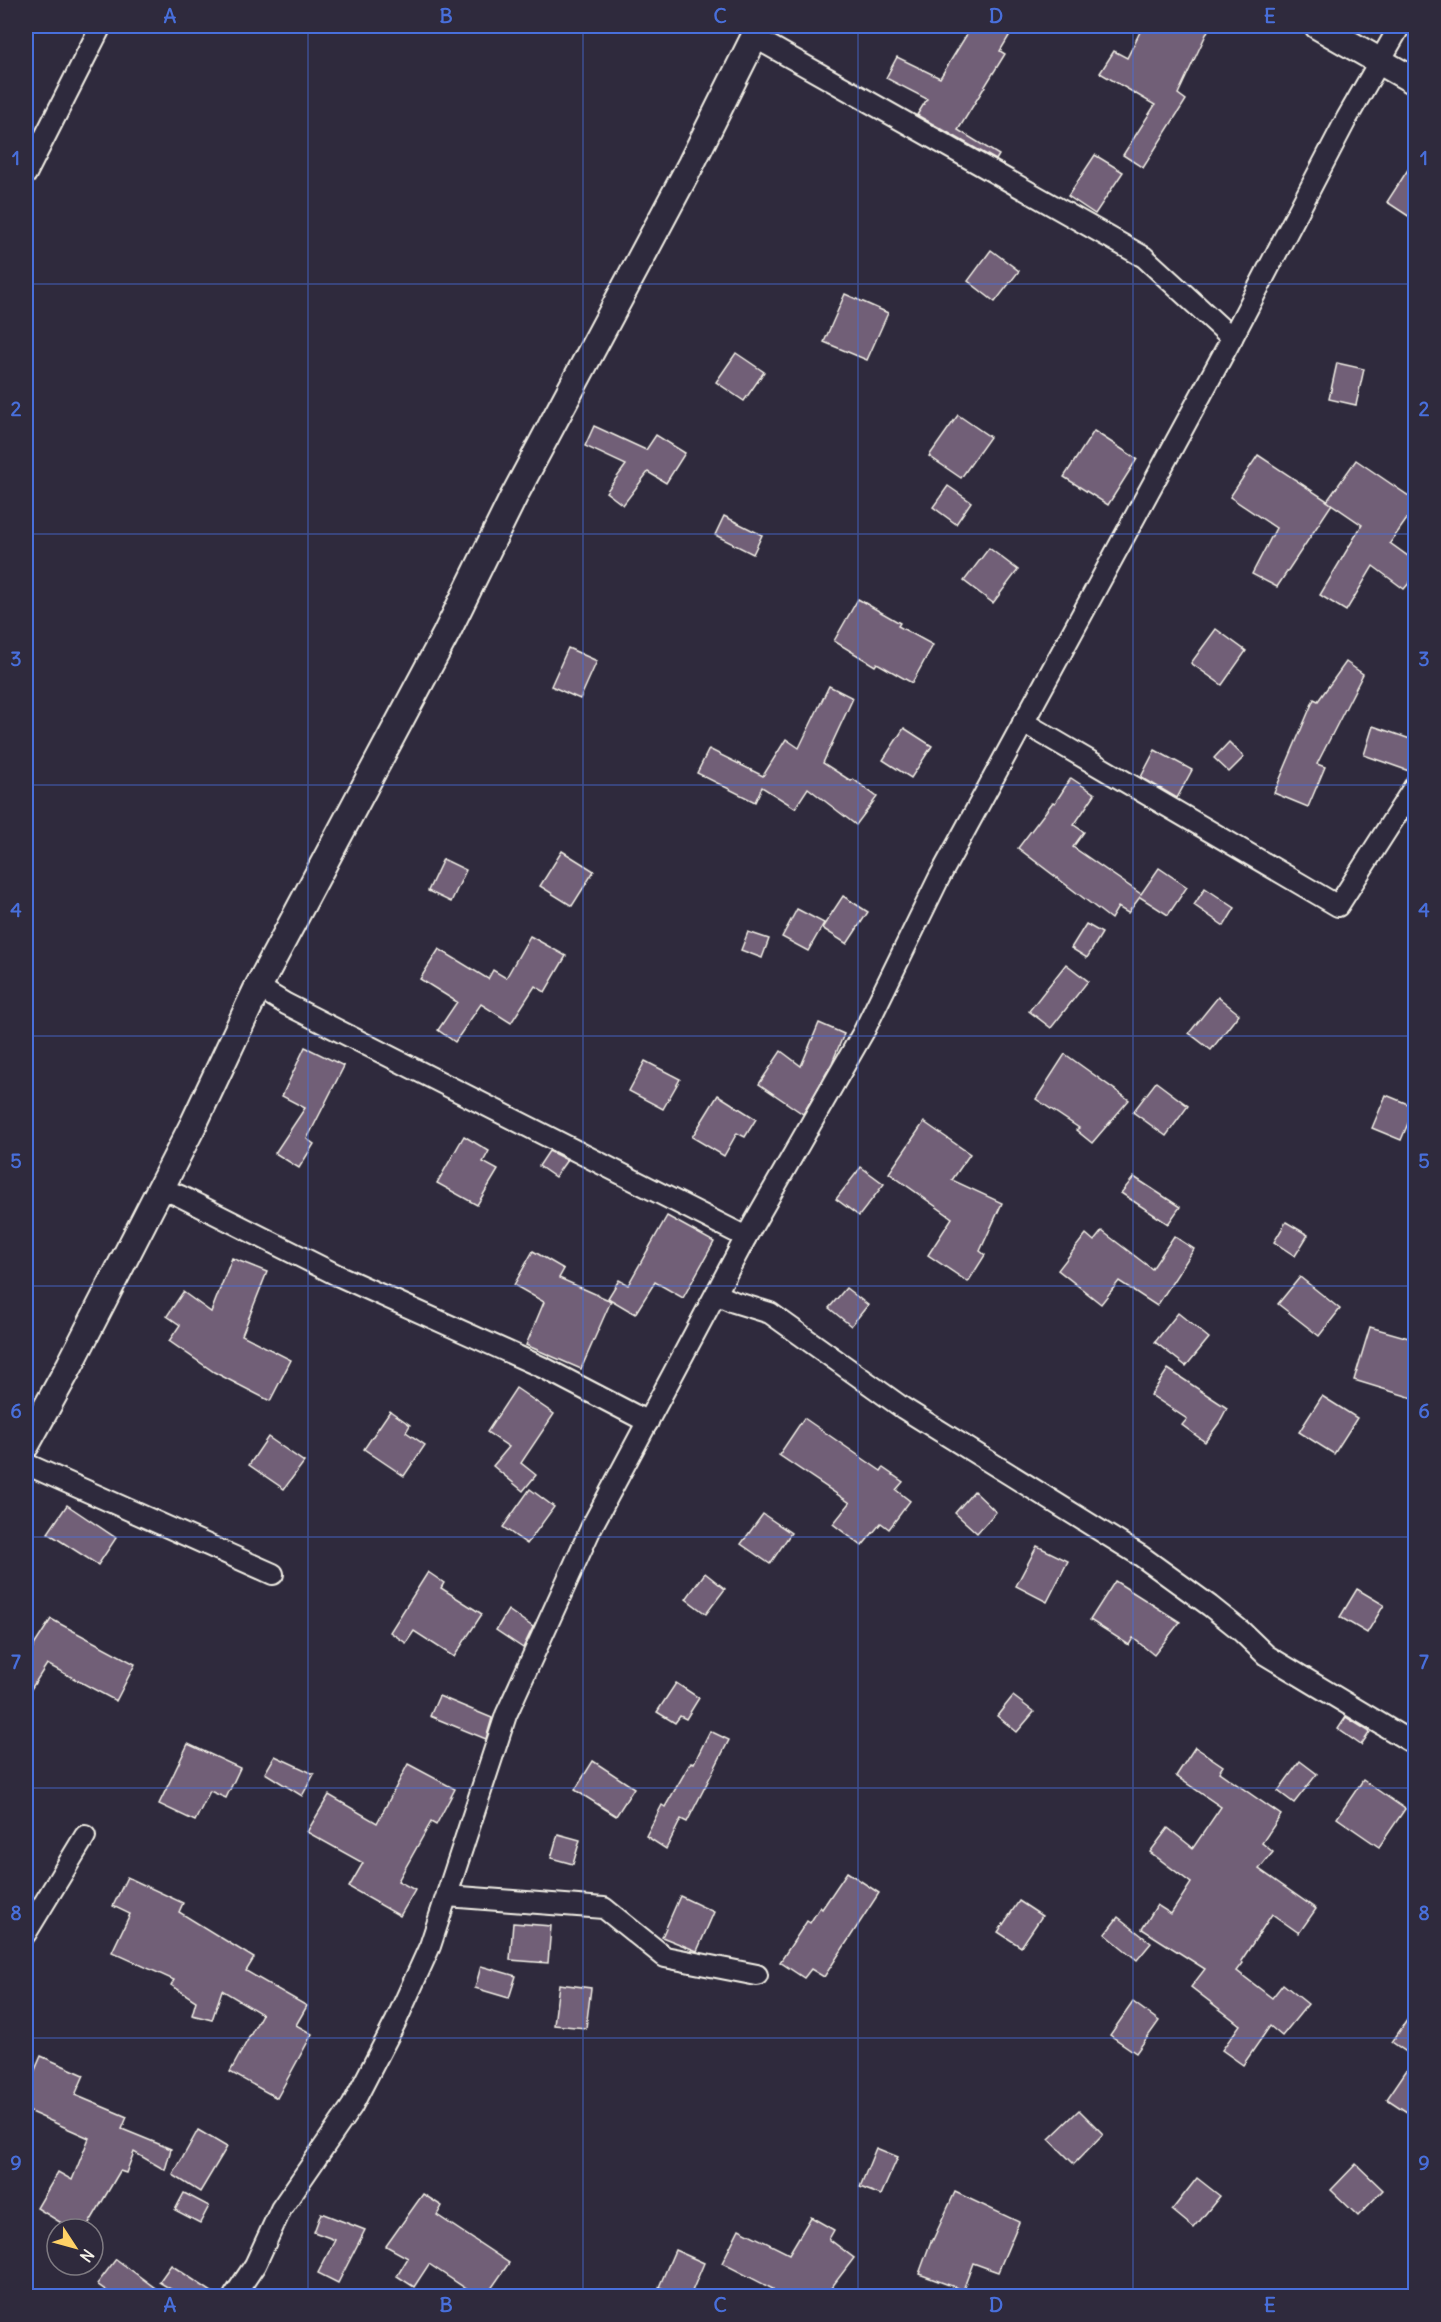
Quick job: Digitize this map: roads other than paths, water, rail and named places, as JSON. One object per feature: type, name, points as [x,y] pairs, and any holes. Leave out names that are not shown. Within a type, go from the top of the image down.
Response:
[{"type":"street","points":[[26,174],[101,26]]},
{"type":"street","points":[[1318,26],[1416,82]]},
{"type":"street","points":[[234,2296],[255,2265],[281,2209],[352,2106],[396,2021],[430,1946],[506,1715],[592,1526],[746,1237],[864,1031],[939,878],[1232,338],[1347,118],[1400,26]]},
{"type":"street","points":[[26,1445],[70,1365],[193,1125],[258,987],[446,634],[514,496],[691,164],[757,31],[1144,257],[1232,338]]},
{"type":"street","points":[[1023,722],[1338,906],[1416,784]]},
{"type":"street","points":[[258,987],[286,1004],[746,1237]]},
{"type":"street","points":[[160,1188],[191,1201],[337,1275],[546,1369],[648,1422]]},
{"type":"street","points":[[716,1294],[770,1313],[903,1408],[1141,1556],[1210,1606],[1266,1655],[1416,1744]]},
{"type":"street","points":[[26,1464],[273,1574]]},
{"type":"street","points":[[26,1933],[85,1836]]},
{"type":"street","points":[[447,1896],[604,1908],[665,1957],[756,1975]]}]
